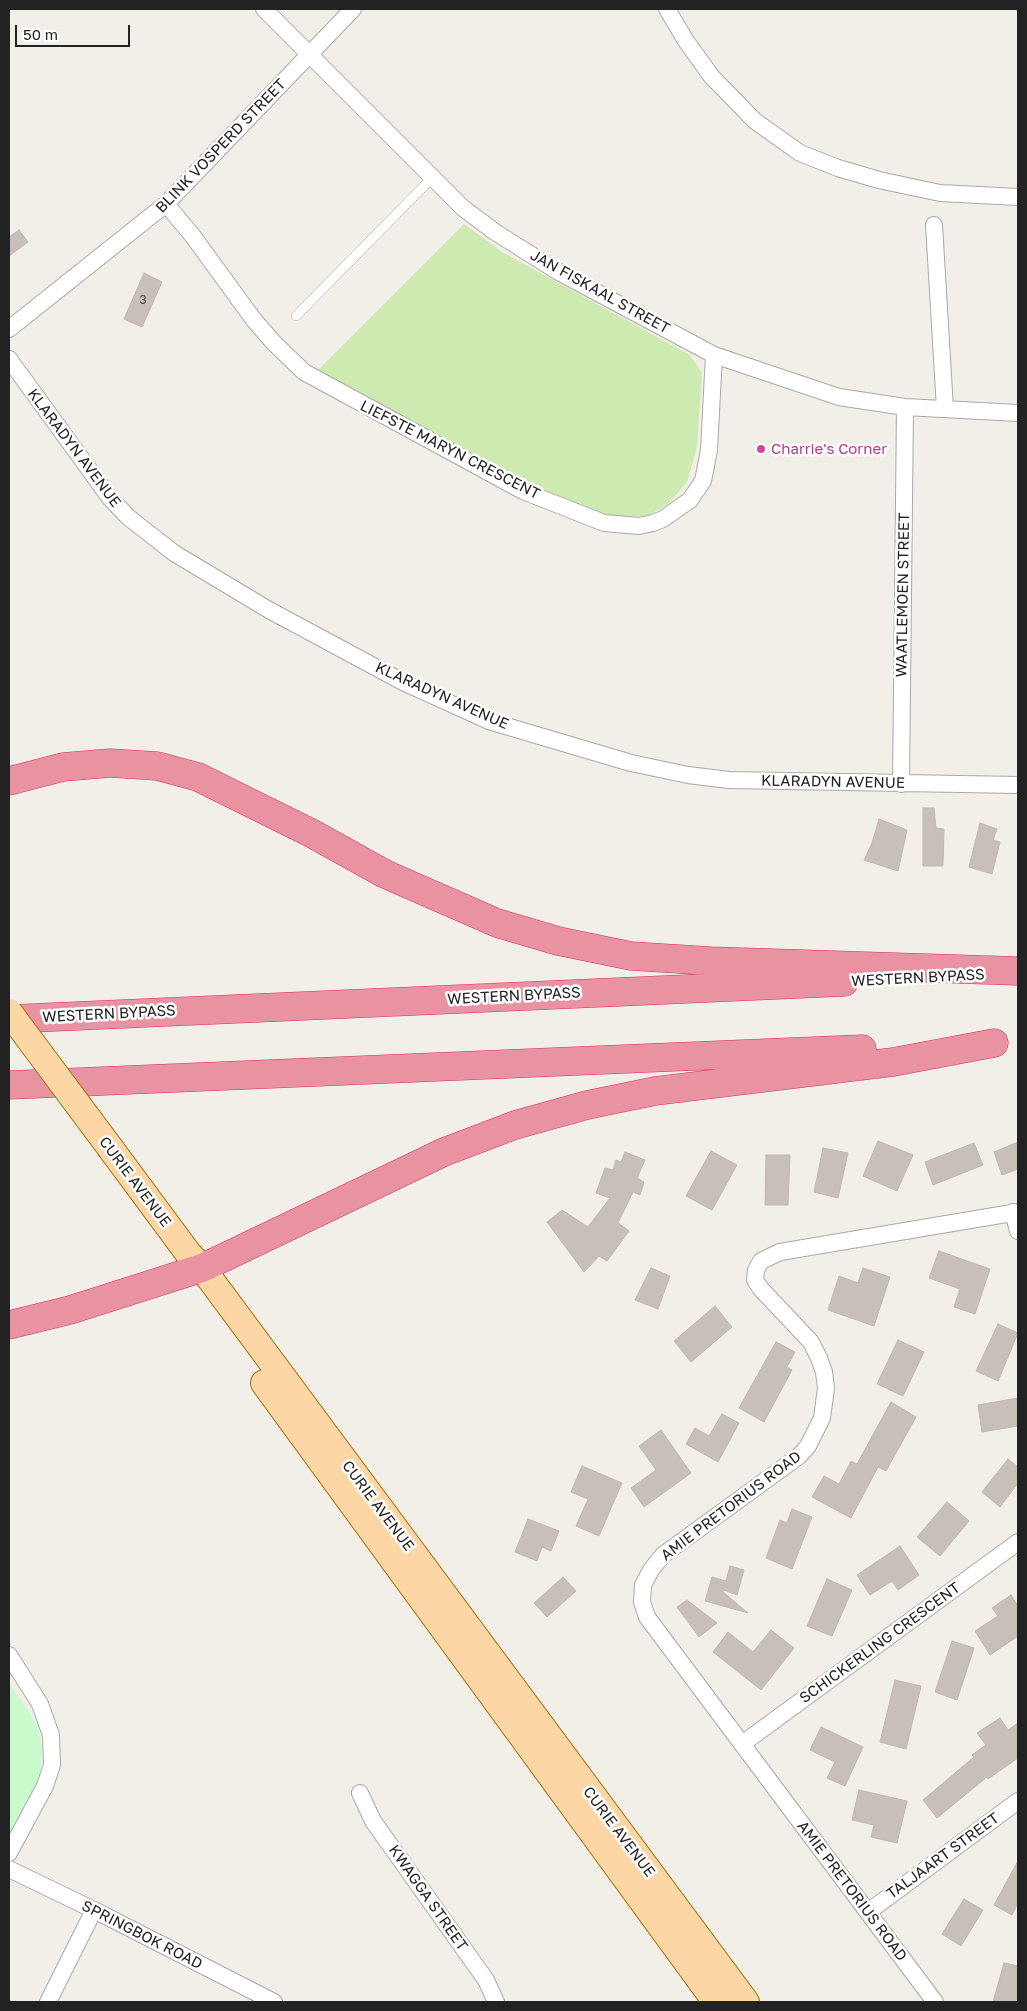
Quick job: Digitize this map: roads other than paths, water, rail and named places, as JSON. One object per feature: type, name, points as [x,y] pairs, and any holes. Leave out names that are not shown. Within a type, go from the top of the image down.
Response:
[{"type":"highway","points":[[9,781],[63,767],[110,763],[157,766],[198,777],[287,820],[385,874],[497,923],[558,941],[631,956],[710,961],[1018,972]]},
{"type":"highway","name":"WESTERN BYPASS","points":[[9,1019],[1018,972]]},
{"type":"highway","points":[[9,1085],[1006,1043]]},
{"type":"highway","points":[[9,1325],[70,1310],[192,1271],[444,1152],[516,1125],[569,1110],[655,1091],[892,1062],[1006,1043]]},
{"type":"main road","name":"CURIE AVENUE","points":[[9,1012],[101,1150]]},
{"type":"main road","name":"CURIE AVENUE","points":[[9,1040],[101,1150],[746,2002]]},
{"type":"main road","name":"CURIE AVENUE","points":[[192,1271],[716,2002]]},
{"type":"street","name":"JAN FISKAAL STREET","points":[[264,9],[463,208],[513,244],[557,270],[714,355],[839,397],[905,406],[1018,413]]},
{"type":"street","name":"BLINK VOSPERD STREET","points":[[9,329],[166,204],[353,9]]},
{"type":"street","points":[[667,9],[686,41],[718,84],[755,121],[800,153],[838,168],[878,180],[940,193],[1018,197]]},
{"type":"street","name":"LIEFSTE MARYN CRESCENT","points":[[166,204],[192,235],[266,335],[304,372],[523,491],[604,524],[631,526],[664,520],[690,500],[702,481],[709,450],[714,355]]},
{"type":"street","points":[[934,225],[945,409]]},
{"type":"street","name":"KLARADYN AVENUE","points":[[9,359],[93,478],[110,498],[145,532],[174,553],[269,610],[403,682],[490,721],[631,763],[688,775],[729,780],[1018,785]]},
{"type":"street","name":"WAATLEMOEN STREET","points":[[901,784],[905,406]]},
{"type":"street","points":[[1016,1212],[1018,1231]]},
{"type":"street","name":"AMIE PRETORIUS ROAD","points":[[936,2002],[647,1617],[642,1602],[643,1585],[651,1570],[663,1555],[799,1456],[808,1446],[822,1418],[826,1388],[824,1372],[819,1358],[811,1342],[755,1280],[755,1274],[761,1261],[768,1256],[780,1252],[1016,1212]]},
{"type":"street","name":"SCHICKERLING CRESCENT","points":[[742,1744],[1018,1542]]},
{"type":"street","points":[[9,1655],[40,1704],[51,1735],[52,1764],[45,1786],[9,1853]]},
{"type":"street","name":"KWAGGA STREET","points":[[360,1793],[373,1820],[486,1980],[496,2002]]},
{"type":"street","name":"TALJAART STREET","points":[[868,1912],[1018,1801]]},
{"type":"street","name":"SPRINGBOK ROAD","points":[[9,1869],[274,2002]]},
{"type":"street","points":[[48,2002],[94,1910]]},
{"type":"lane","points":[[296,316],[433,177]]},
{"type":"place","name":"Charrie's Corner","points":[[761,449]]}]
